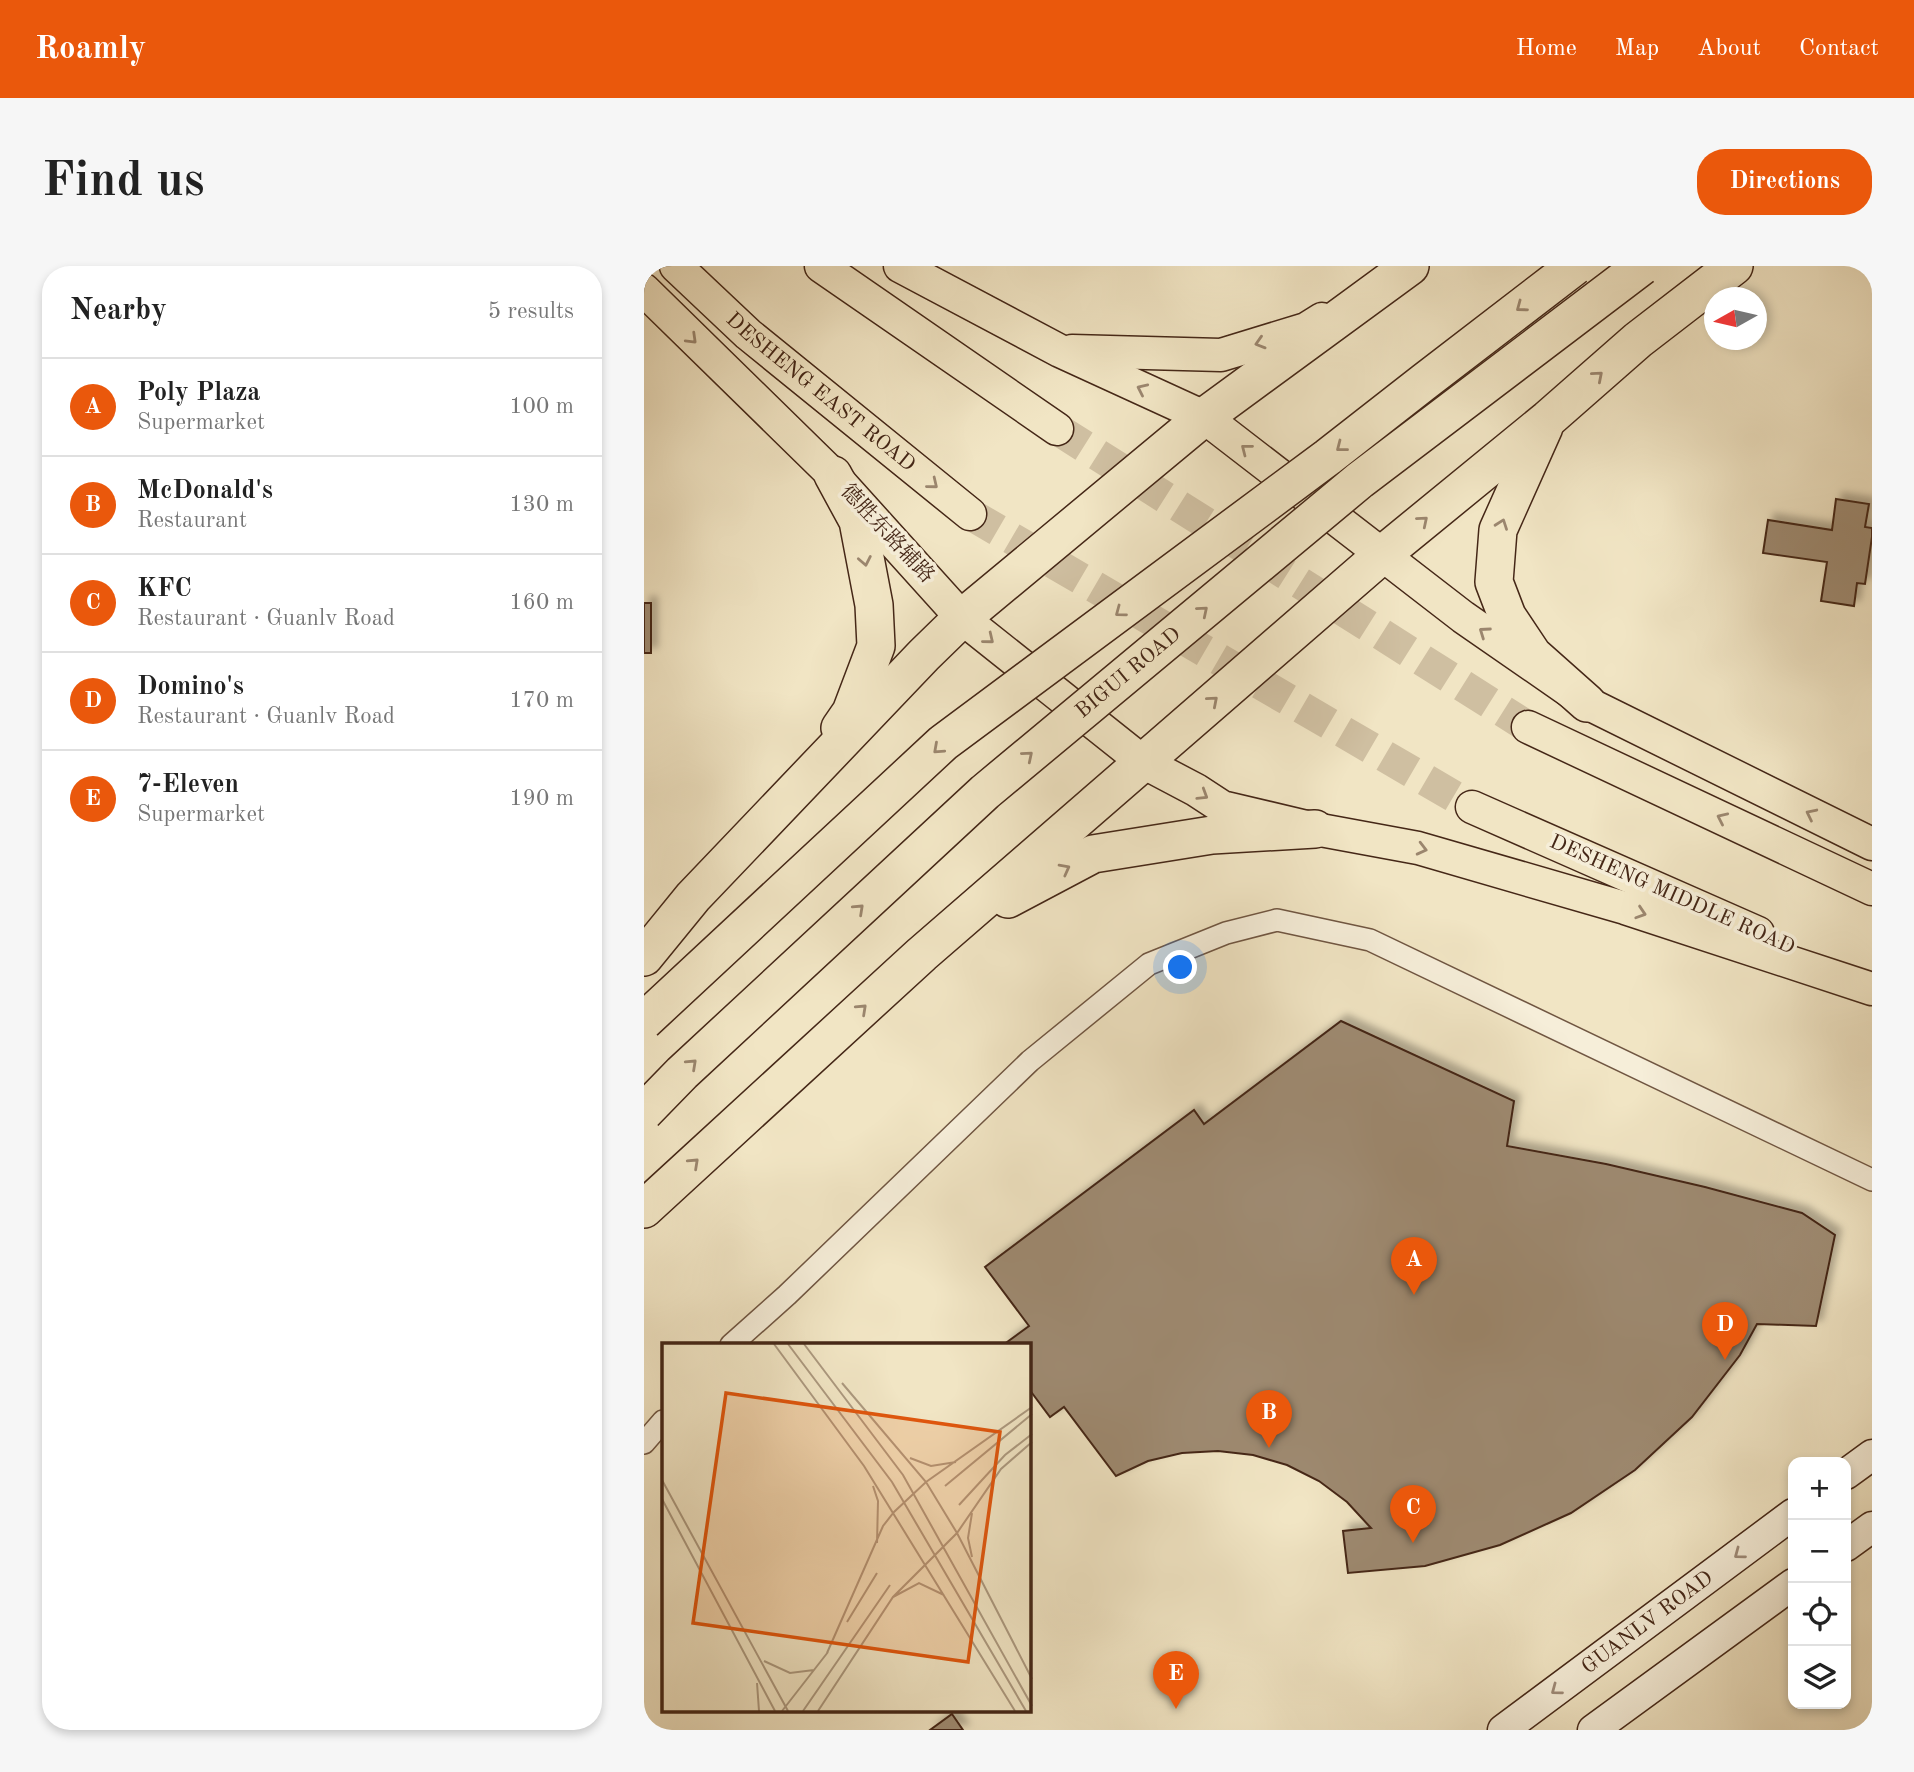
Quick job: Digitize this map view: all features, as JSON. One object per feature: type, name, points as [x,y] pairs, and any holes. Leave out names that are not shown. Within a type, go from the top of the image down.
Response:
[{"type":"highway","points":[[644,1021],[943,743],[1328,457],[1575,266]]},
{"type":"highway","name":"BIGUI ROAD","points":[[644,1112],[682,1073],[985,792],[1360,480],[1642,266]]},
{"type":"highway","points":[[644,1209],[922,954],[1383,554],[1548,419],[1639,340],[1734,266]]},
{"type":"highway","points":[[644,957],[693,897],[962,618],[1204,417],[1409,267]]},
{"type":"highway","points":[[1548,419],[1498,530],[1494,582],[1507,616],[1533,655],[1587,704]]},
{"type":"highway","points":[[805,779],[851,712],[876,646],[874,605],[858,521],[833,475]]},
{"type":"highway","points":[[922,954],[994,906],[1093,854],[1212,835],[1315,829]]},
{"type":"main road","name":"DESHENG EAST ROAD","points":[[676,266],[748,334],[970,514]]},
{"type":"main road","points":[[821,266],[1057,429]]},
{"type":"main road","points":[[900,266],[1059,351],[1204,417],[1463,617],[1587,704],[1872,844]]},
{"type":"main road","points":[[1059,351],[1221,355],[1306,329],[1409,267]]},
{"type":"main road","name":"德胜东路辅路","points":[[644,290],[833,475],[962,618],[1143,762],[1222,807],[1315,829],[1418,848],[1625,908],[1872,989]]},
{"type":"main road","points":[[1528,727],[1872,889]]},
{"type":"main road","name":"DESHENG MIDDLE ROAD","points":[[1472,807],[1872,983]]},
{"type":"main road","points":[[1851,1470],[1872,1455]]},
{"type":"main road","name":"GUANLV ROAD","points":[[1503,1730],[1788,1518]]},
{"type":"main road","points":[[1851,1542],[1872,1527]]},
{"type":"main road","points":[[1593,1730],[1788,1588]]},
{"type":"street","points":[[734,1343],[788,1295],[1030,1061],[1149,964],[1226,933],[1277,920],[1370,940],[1872,1180]]},
{"type":"street","points":[[644,1443],[662,1422]]},
{"type":"building","points":[[1836,499],[1869,504],[1865,527],[1872,528],[1872,537],[1865,584],[1857,583],[1854,606],[1821,601],[1827,562],[1763,553],[1768,520],[1832,530]]},
{"type":"building","points":[[644,603],[651,603],[651,653],[644,653]]},
{"type":"building","points":[[1341,1021],[1514,1101],[1507,1146],[1606,1164],[1802,1213],[1835,1235],[1816,1326],[1757,1324],[1740,1355],[1692,1417],[1635,1470],[1571,1513],[1500,1545],[1425,1566],[1348,1573],[1343,1531],[1371,1528],[1347,1502],[1319,1481],[1287,1465],[1253,1455],[1218,1451],[1182,1453],[1148,1461],[1116,1476],[1064,1407],[1050,1417],[1031,1392],[1031,1343],[1006,1343],[1029,1326],[985,1267],[1194,1110],[1204,1124]]},
{"type":"building","points":[[952,1714],[963,1730],[930,1730]]},
{"type":"tunnel","points":[[1057,429],[1528,727]]},
{"type":"tunnel","points":[[970,514],[1472,807]]},
{"type":"place","name":"Poly Plaza","points":[[1414,1295]]},
{"type":"place","name":"Domino's","points":[[1725,1360]]},
{"type":"place","name":"McDonald's","points":[[1269,1448]]},
{"type":"place","name":"KFC","points":[[1413,1543]]},
{"type":"place","name":"7-Eleven","points":[[1176,1709]]}]
